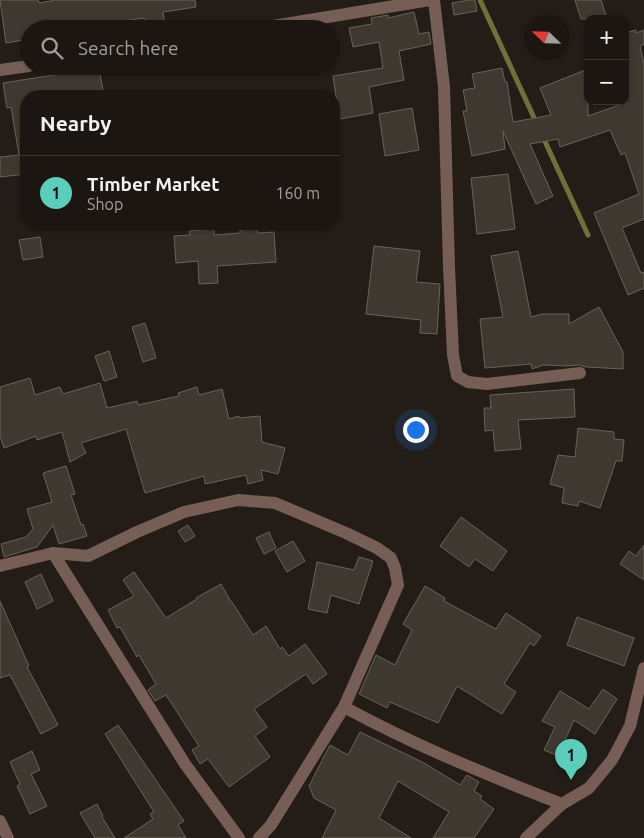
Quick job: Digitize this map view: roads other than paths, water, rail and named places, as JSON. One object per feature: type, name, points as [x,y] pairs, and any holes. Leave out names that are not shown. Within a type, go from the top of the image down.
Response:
[{"type":"street","points":[[310,20],[432,0],[444,87],[450,277],[454,355],[458,376],[468,382],[487,384],[580,373]]},
{"type":"street","points":[[0,70],[20,67]]},
{"type":"street","points":[[0,566],[53,553],[88,556],[136,532],[184,512],[238,500],[275,503],[346,532],[377,548],[391,558],[398,585],[344,707],[271,825],[259,838]]},
{"type":"street","points":[[53,553],[185,764],[239,838]]},
{"type":"street","points":[[526,838],[562,804],[589,788],[612,760],[630,726],[644,668]]},
{"type":"street","points":[[344,707],[388,731],[439,754],[562,804]]},
{"type":"street","points":[[0,821],[8,838]]},
{"type":"waterway","points":[[480,0],[536,122]]},
{"type":"waterway","points":[[543,137],[588,235]]},
{"type":"place","name":"Timber Market","points":[[571,780]]}]
